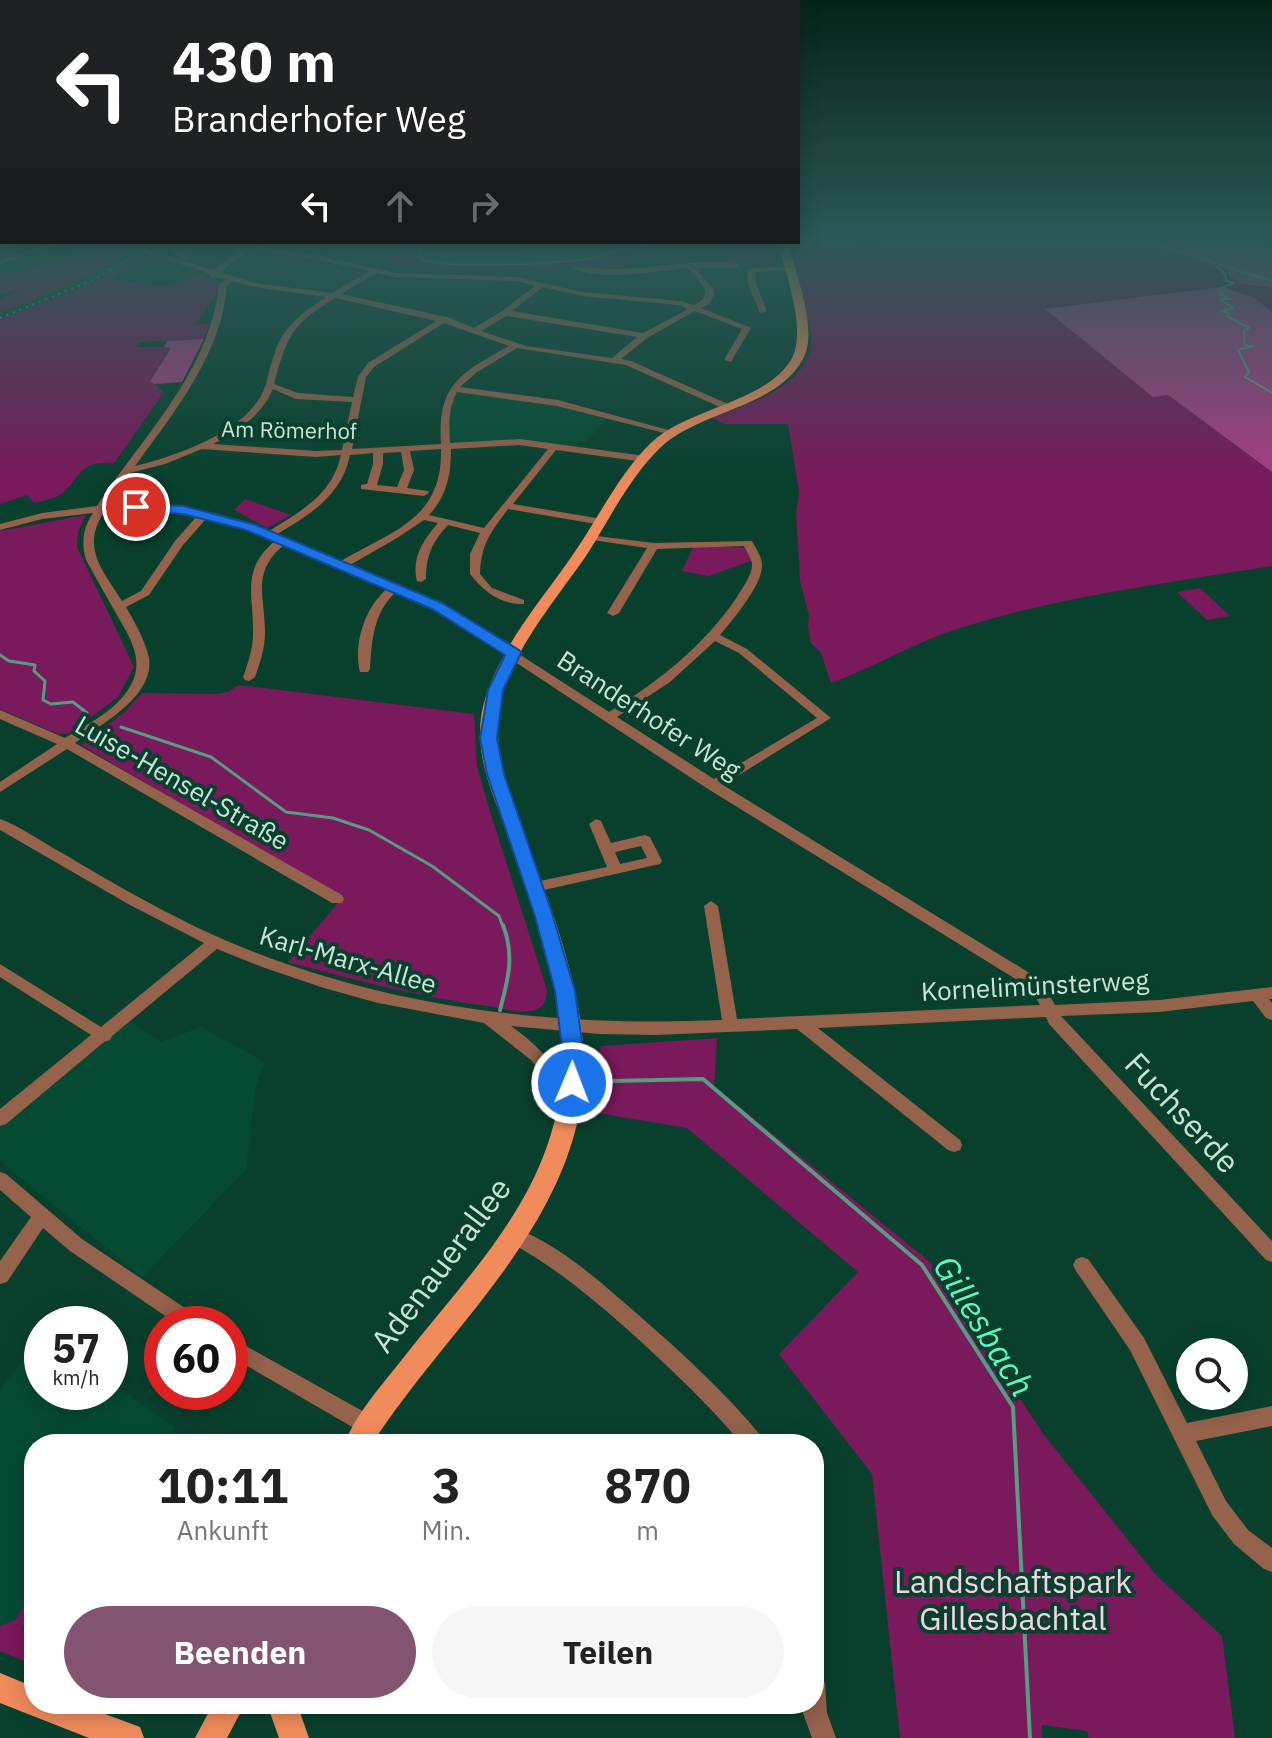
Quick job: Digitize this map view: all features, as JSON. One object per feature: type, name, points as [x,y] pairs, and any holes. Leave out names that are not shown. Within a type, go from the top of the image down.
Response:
[{"type":"main road","name":"Adenauerallee","points":[[363,1434],[413,1362],[515,1236],[552,1170],[570,1106],[574,1060],[571,1026],[559,969],[535,887],[495,774],[488,738],[495,690],[513,653],[645,459],[669,433],[778,382],[800,356],[803,337],[800,323]]},
{"type":"main road","points":[[0,1688],[24,1698]]},
{"type":"main road","points":[[66,1714],[129,1738]]},
{"type":"main road","points":[[210,1738],[224,1714]]},
{"type":"main road","points":[[286,1714],[294,1738]]},
{"type":"street","points":[[0,788],[120,707],[134,691],[144,668],[142,648],[88,549],[89,527],[197,365],[215,323]]},
{"type":"street","points":[[126,471],[163,462],[199,446],[252,412],[261,403],[270,385],[286,335],[297,323]]},
{"type":"street","points":[[269,535],[327,495],[342,472],[362,377],[371,365],[437,323]]},
{"type":"street","points":[[455,323],[515,346],[615,360],[649,371],[725,406]]},
{"type":"street","points":[[475,331],[488,323]]},
{"type":"street","points":[[566,323],[644,336]]},
{"type":"street","points":[[615,360],[644,336],[668,323]]},
{"type":"street","points":[[728,360],[748,329],[735,323]]},
{"type":"street","points":[[341,566],[421,516],[437,499],[443,484],[446,404],[455,389],[476,370],[515,346]]},
{"type":"street","points":[[270,385],[296,396],[357,400]]},
{"type":"street","points":[[455,389],[558,403],[669,433]]},
{"type":"street","name":"Am Römerhof","points":[[199,446],[257,452],[346,453],[520,442],[645,459]]},
{"type":"street","points":[[520,602],[491,594],[480,586],[473,573],[473,556],[506,506],[539,471],[555,445]]},
{"type":"street","points":[[401,491],[409,470],[405,450]]},
{"type":"street","name":"Am Römerhof","points":[[378,451],[376,476],[368,488],[424,493]]},
{"type":"street","points":[[506,506],[602,522]]},
{"type":"street","name":"Branderhofer Weg","points":[[0,527],[42,516],[100,509],[165,509],[205,514],[269,535],[437,606],[713,786],[1036,984],[1050,1011]]},
{"type":"street","points":[[118,607],[145,593],[179,543],[205,514]]},
{"type":"street","points":[[421,516],[488,532]]},
{"type":"street","points":[[421,579],[419,559],[427,541],[445,522]]},
{"type":"street","points":[[592,537],[654,546],[748,543],[756,556],[756,571],[738,606],[715,637],[665,681],[609,717]]},
{"type":"street","points":[[249,677],[257,655],[259,632],[254,583],[257,570],[270,549],[282,541]]},
{"type":"street","points":[[613,613],[654,546]]},
{"type":"street","points":[[364,669],[367,631],[374,607],[394,588]]},
{"type":"street","points":[[713,786],[825,718],[743,651],[715,637]]},
{"type":"street","name":"Luise-Hensel-Straße","points":[[0,714],[66,743],[337,899]]},
{"type":"street","name":"Karl-Marx-Allee","points":[[0,824],[215,942],[322,983],[407,1005],[484,1018],[571,1026]]},
{"type":"street","points":[[596,824],[615,869]]},
{"type":"street","points":[[535,887],[655,861],[645,840],[607,849]]},
{"type":"street","points":[[711,906],[730,1024]]},
{"type":"street","points":[[0,1119],[215,942]]},
{"type":"street","points":[[0,970],[104,1036]]},
{"type":"street","points":[[1264,994],[1272,1014]]},
{"type":"street","name":"Kornelimünsterweg","points":[[571,1026],[655,1029],[1159,1006],[1264,994]]},
{"type":"street","name":"Fuchserde","points":[[1050,1011],[1272,1254]]},
{"type":"street","points":[[484,1018],[538,1053],[570,1106]]},
{"type":"street","points":[[800,1022],[954,1145]]},
{"type":"street","points":[[0,1179],[104,1266],[165,1306]]},
{"type":"street","points":[[0,1276],[42,1215]]},
{"type":"street","points":[[515,1236],[543,1250],[583,1278],[708,1390],[746,1434]]},
{"type":"street","points":[[1082,1265],[1137,1344],[1219,1508],[1241,1537],[1272,1561]]},
{"type":"street","points":[[248,1358],[363,1434]]},
{"type":"street","points":[[1182,1434],[1272,1416]]},
{"type":"street","points":[[815,1714],[824,1738]]},
{"type":"shaded area","points":[[1062,323],[1272,323],[1272,472],[1168,395],[1153,397]]},
{"type":"shaded area","points":[[204,339],[182,382],[154,384],[150,381],[171,348],[164,347],[167,341]]},
{"type":"shaded area","points":[[458,392],[551,403],[609,417],[585,442],[579,441],[574,446],[516,440],[449,445],[449,411]]},
{"type":"shaded area","points":[[129,1021],[161,1042],[201,1027],[264,1062],[255,1091],[246,1170],[142,1277],[0,1161],[0,1128]]},
{"type":"shaded area","points":[[24,1358],[24,1410],[128,1410],[128,1394],[144,1406],[144,1410],[150,1410],[175,1427],[169,1434],[24,1434],[24,1643],[0,1634],[0,1390]]},
{"type":"green space","points":[[0,323],[210,324],[204,339],[140,342],[136,347],[171,347],[150,380],[164,392],[114,463],[86,468],[54,498],[34,503],[27,495],[0,504]]},
{"type":"green space","points":[[808,323],[1230,323],[1168,395],[1272,472],[1272,566],[1115,591],[998,617],[943,634],[831,683],[821,653],[811,643],[809,616],[800,581],[796,514],[799,492],[788,424],[724,424],[712,418],[760,399],[791,380],[802,368],[809,353],[811,336]]},
{"type":"green space","points":[[245,499],[291,515],[267,528],[234,510]]},
{"type":"green space","points":[[86,515],[78,532],[77,547],[134,667],[118,697],[70,733],[58,734],[0,709],[0,531]]},
{"type":"green space","points":[[693,547],[744,548],[753,560],[709,576],[682,571]]},
{"type":"green space","points":[[1200,588],[1230,616],[1207,620],[1177,592]]},
{"type":"green space","points":[[239,685],[474,714],[477,766],[547,990],[541,1007],[517,1011],[436,998],[288,962],[342,898],[81,745],[125,712],[142,693],[217,694]]},
{"type":"green space","name":"Landschaftspark Gillesbachtal","points":[[717,1038],[714,1086],[931,1263],[1044,1435],[1156,1575],[1222,1636],[1235,1738],[1089,1738],[1087,1731],[1042,1725],[1042,1738],[900,1738],[872,1474],[779,1354],[858,1272],[687,1128],[592,1112],[596,1060],[601,1046]]},
{"type":"green space","points":[[24,1606],[24,1661],[0,1651],[0,1626],[16,1619]]},
{"type":"waterway","points":[[1240,323],[1249,328],[1244,331],[1245,345],[1253,346],[1238,350],[1249,372],[1245,377],[1272,393]]},
{"type":"waterway","name":"Gillesbach","points":[[0,655],[9,661],[35,665],[34,671],[45,681],[43,700],[51,704],[73,702],[87,713]]},
{"type":"waterway","name":"Gillesbach","points":[[121,727],[211,757],[286,812],[333,818],[369,830],[432,866],[499,916],[503,927]]},
{"type":"waterway","name":"Gillesbach","points":[[500,1010],[508,978],[509,957],[503,925]]},
{"type":"waterway","name":"Gillesbach","points":[[612,1081],[703,1079],[922,1265],[1013,1407],[1030,1738]]},
{"type":"route","points":[[136,507],[184,510],[251,527],[437,606],[513,653],[495,690],[488,738],[495,774],[543,913],[565,991],[574,1056],[572,1083]]}]
